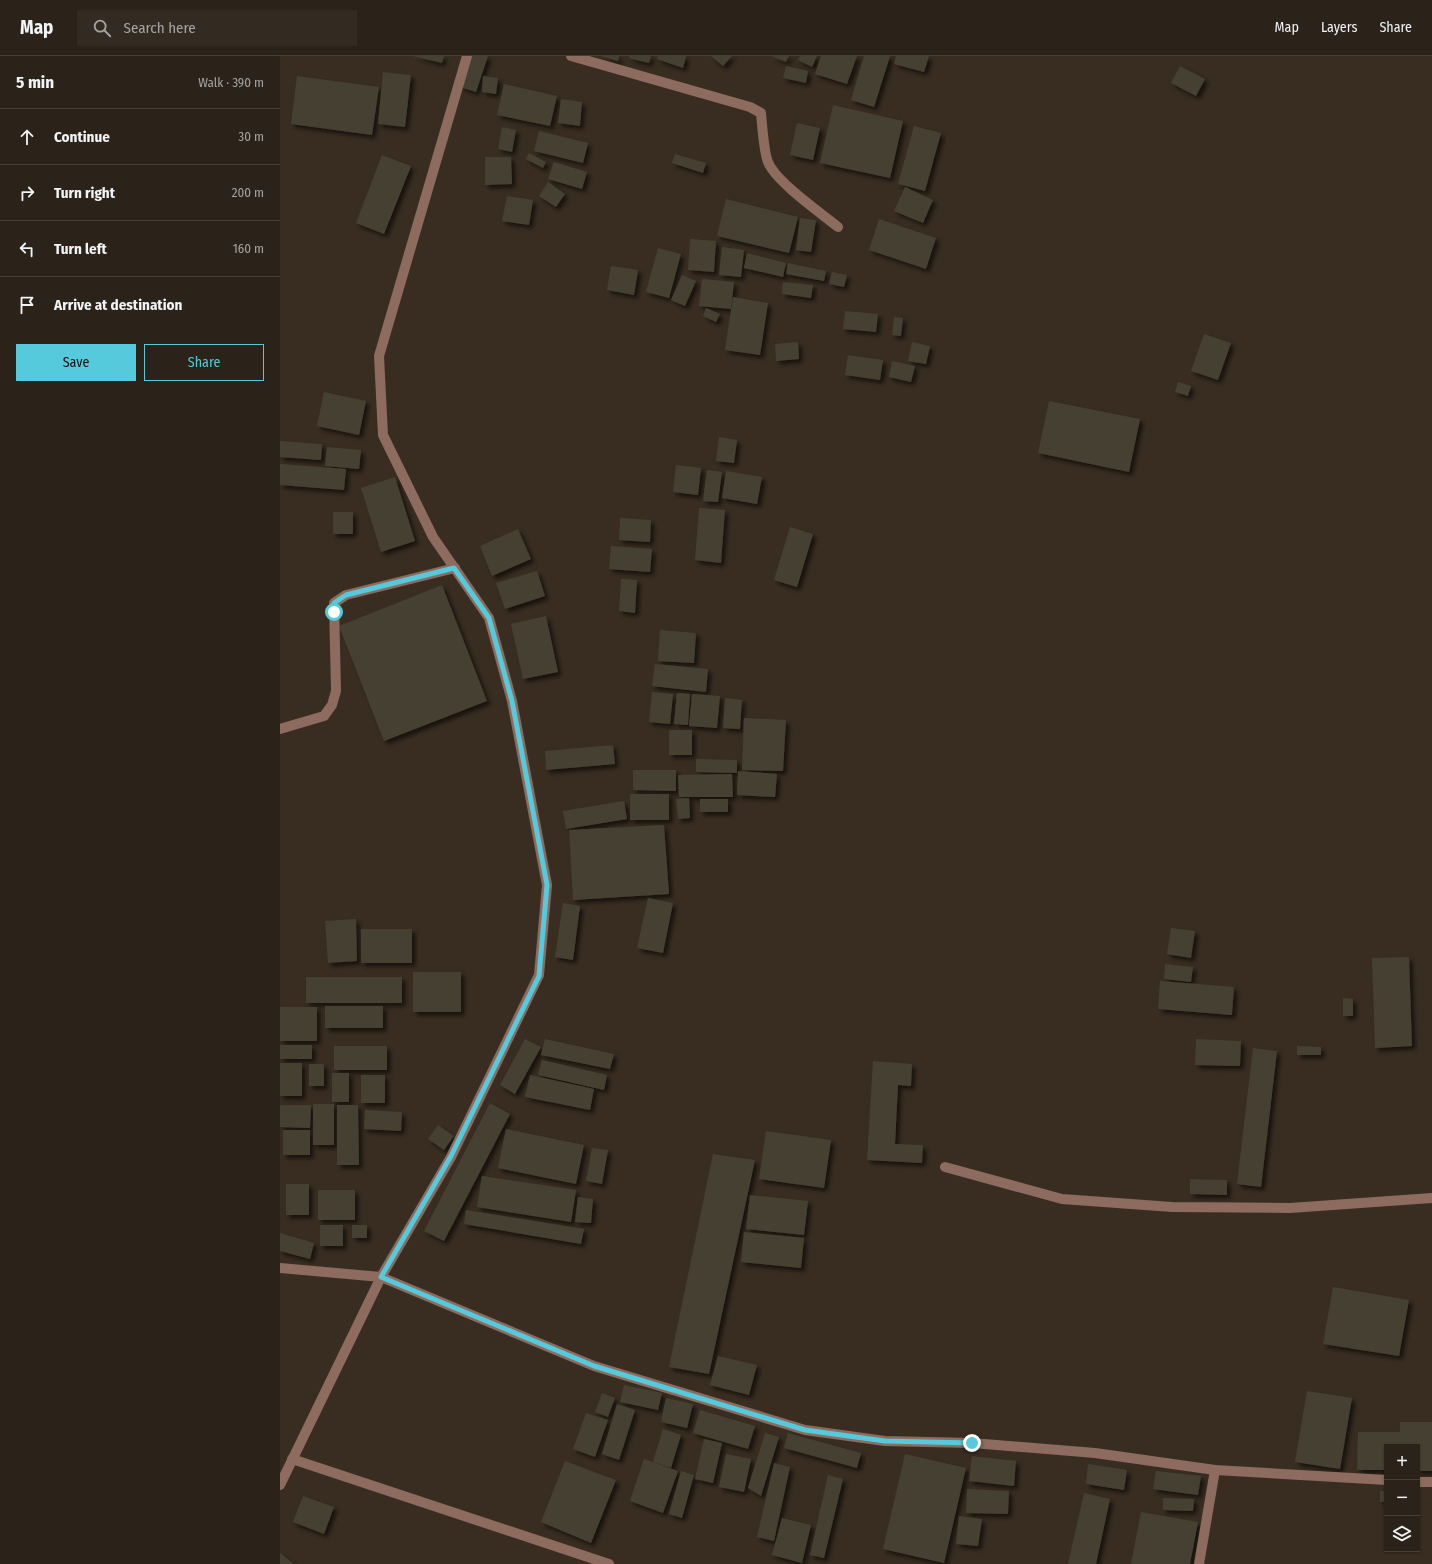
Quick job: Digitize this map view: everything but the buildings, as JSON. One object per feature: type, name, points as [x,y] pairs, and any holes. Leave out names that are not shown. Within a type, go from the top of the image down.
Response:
[{"type":"street","points":[[280,1485],[381,1277],[451,1156],[539,976],[547,885],[512,701],[489,618],[433,537],[383,435],[379,356],[467,56]]},
{"type":"street","points":[[571,56],[750,107],[761,113],[768,162],[783,183],[838,227]]},
{"type":"street","points":[[280,729],[324,716],[332,705],[336,691],[334,603],[346,595],[454,568]]},
{"type":"street","points":[[945,1167],[1062,1199],[1172,1207],[1290,1208],[1432,1198]]},
{"type":"street","points":[[280,1268],[381,1277],[594,1366],[805,1430],[885,1441],[972,1443],[1095,1452],[1215,1470],[1384,1480]]},
{"type":"street","points":[[292,1459],[609,1564]]},
{"type":"street","points":[[1199,1564],[1215,1470]]},
{"type":"street","points":[[1420,1482],[1432,1482]]},
{"type":"route","points":[[334,612],[334,603],[346,595],[454,568],[489,618],[512,701],[547,885],[539,976],[451,1156],[381,1277],[594,1366],[805,1430],[885,1441],[972,1443]]}]
